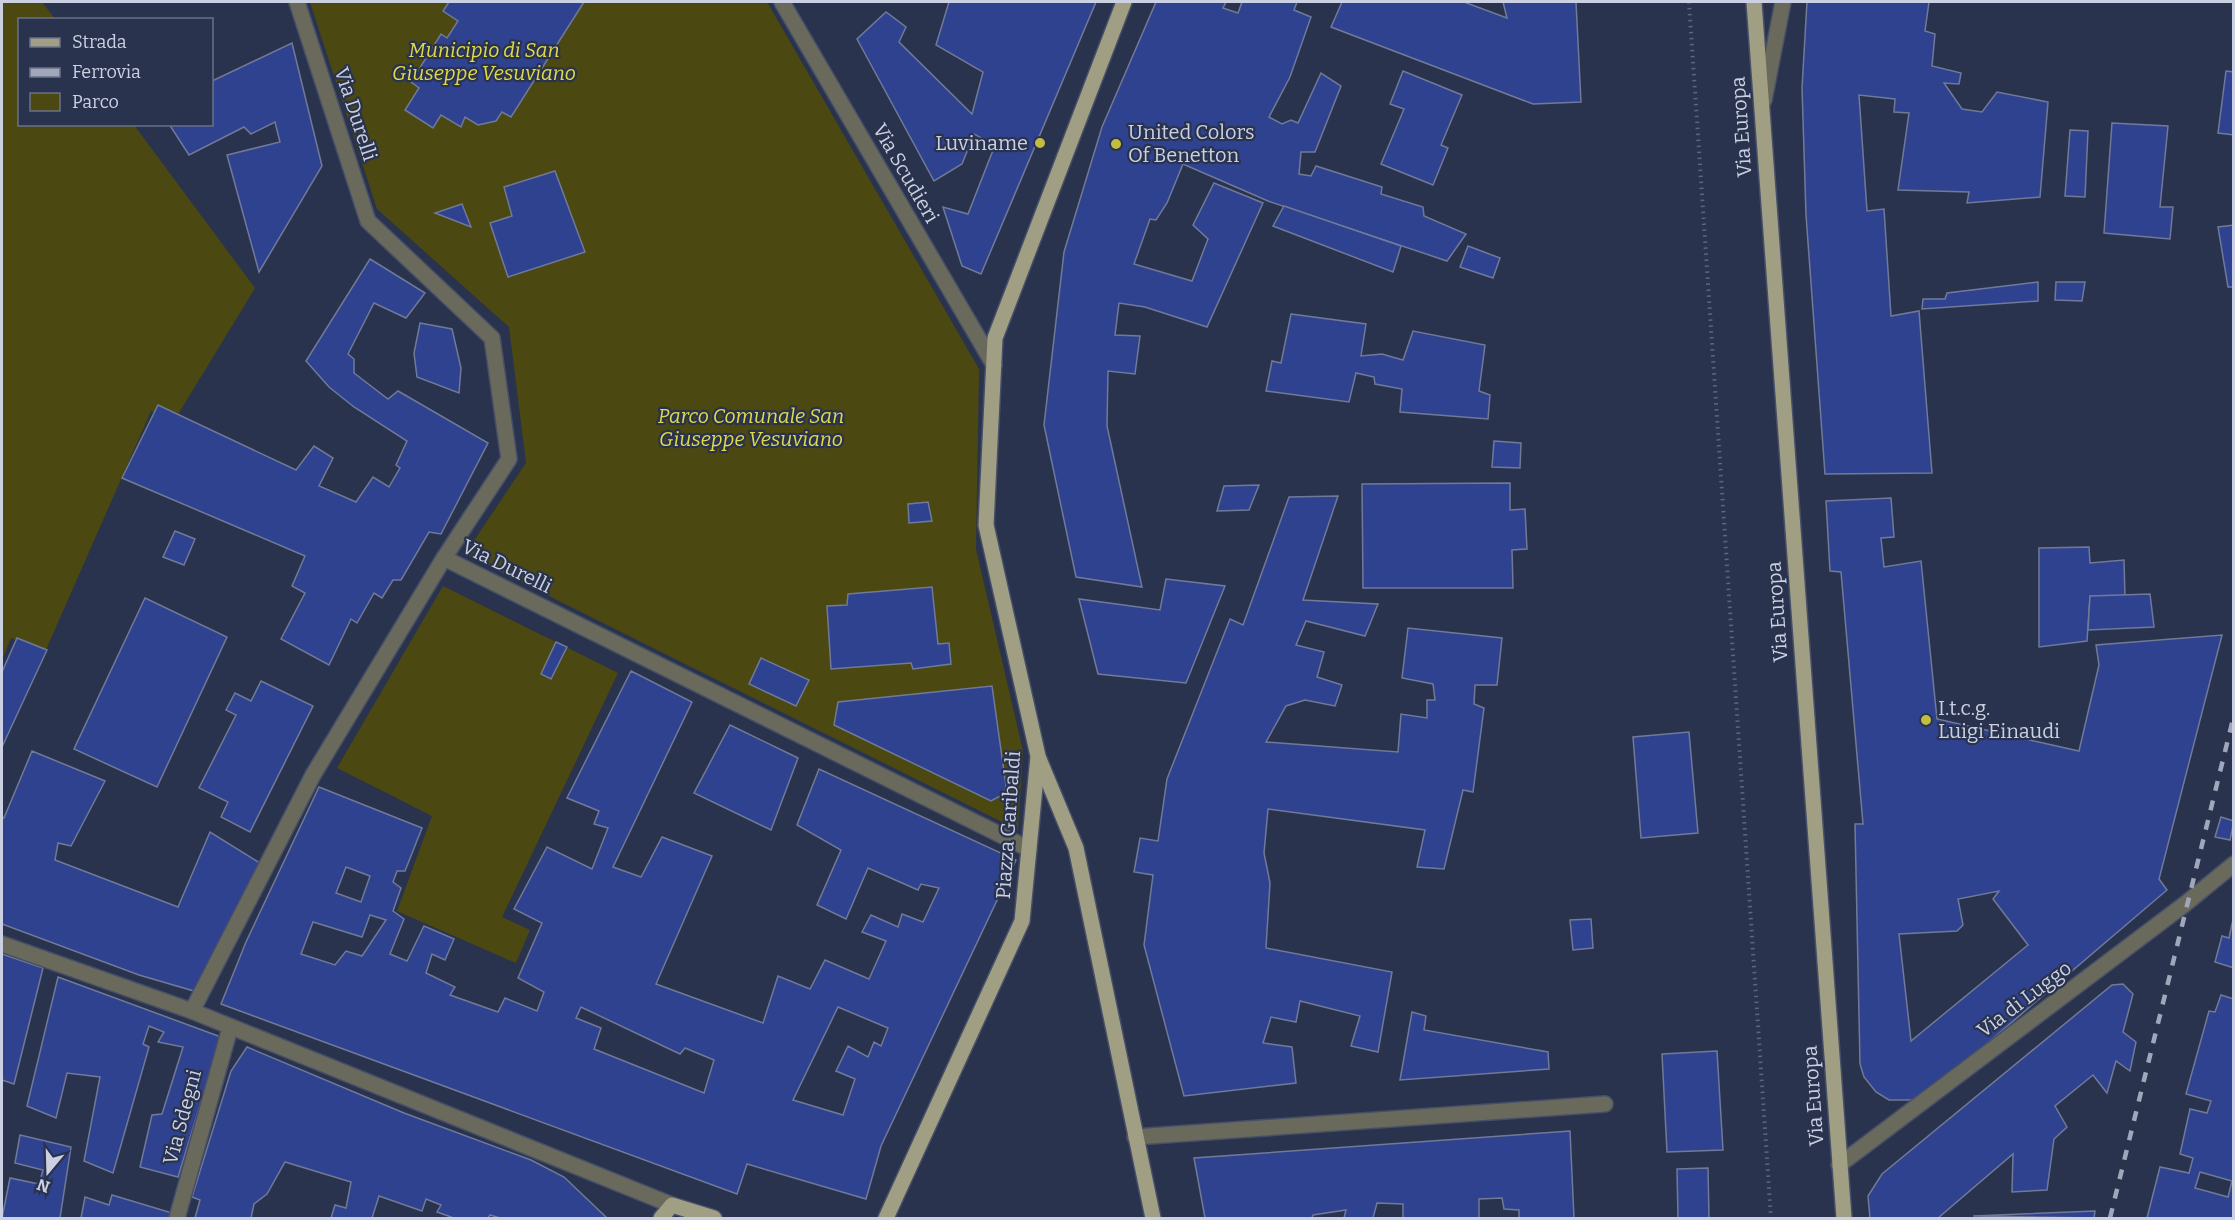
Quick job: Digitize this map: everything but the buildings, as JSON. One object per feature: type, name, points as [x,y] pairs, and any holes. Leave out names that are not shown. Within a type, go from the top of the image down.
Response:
[{"type":"main road","name":"Piazza Garibaldi","points":[[886,1218],[1022,921],[1038,756],[986,525],[995,338],[1124,2]]},
{"type":"main road","name":"Via Europa","points":[[1754,2],[1844,1218]]},
{"type":"main road","points":[[1038,756],[1076,848],[1153,1218]]},
{"type":"main road","points":[[661,1218],[672,1205],[714,1218]]},
{"type":"street","name":"Via Durelli","points":[[297,2],[368,221],[492,338],[508,459],[444,558],[1029,849]]},
{"type":"street","name":"Via Scudieri","points":[[782,2],[994,365]]},
{"type":"street","points":[[1761,111],[1783,2]]},
{"type":"street","points":[[192,1011],[313,775],[444,558]]},
{"type":"street","name":"Via di Luggo","points":[[1839,1165],[2186,904],[2234,864]]},
{"type":"street","points":[[2,944],[192,1011],[672,1205]]},
{"type":"street","name":"Via Sdegni","points":[[177,1218],[230,1028]]},
{"type":"street","points":[[1135,1137],[1605,1104]]},
{"type":"path","points":[[1689,2],[1770,1218]]},
{"type":"green space","points":[[2,2],[42,2],[54,18],[18,18],[18,126],[135,126],[255,288],[174,421],[151,411],[45,652],[11,638],[2,660]]},
{"type":"green space","name":"Parco Comunale San Giuseppe Vesuviano","points":[[310,2],[767,2],[979,369],[976,549],[1023,751],[1018,830],[465,554],[526,463],[509,327],[377,209]]},
{"type":"green space","points":[[443,586],[618,673],[502,917],[530,930],[516,963],[397,911],[432,816],[337,768]]},
{"type":"railway","points":[[2110,1218],[2234,715]]},
{"type":"place","name":"Luviname","points":[[1040,143]]},
{"type":"place","name":"United Colors Of Benetton","points":[[1116,144]]},
{"type":"place","name":"I.t.c.g. Luigi Einaudi","points":[[1926,720]]},
{"type":"park label","name":"Municipio di San Giuseppe Vesuviano","points":[[484,62]]}]
